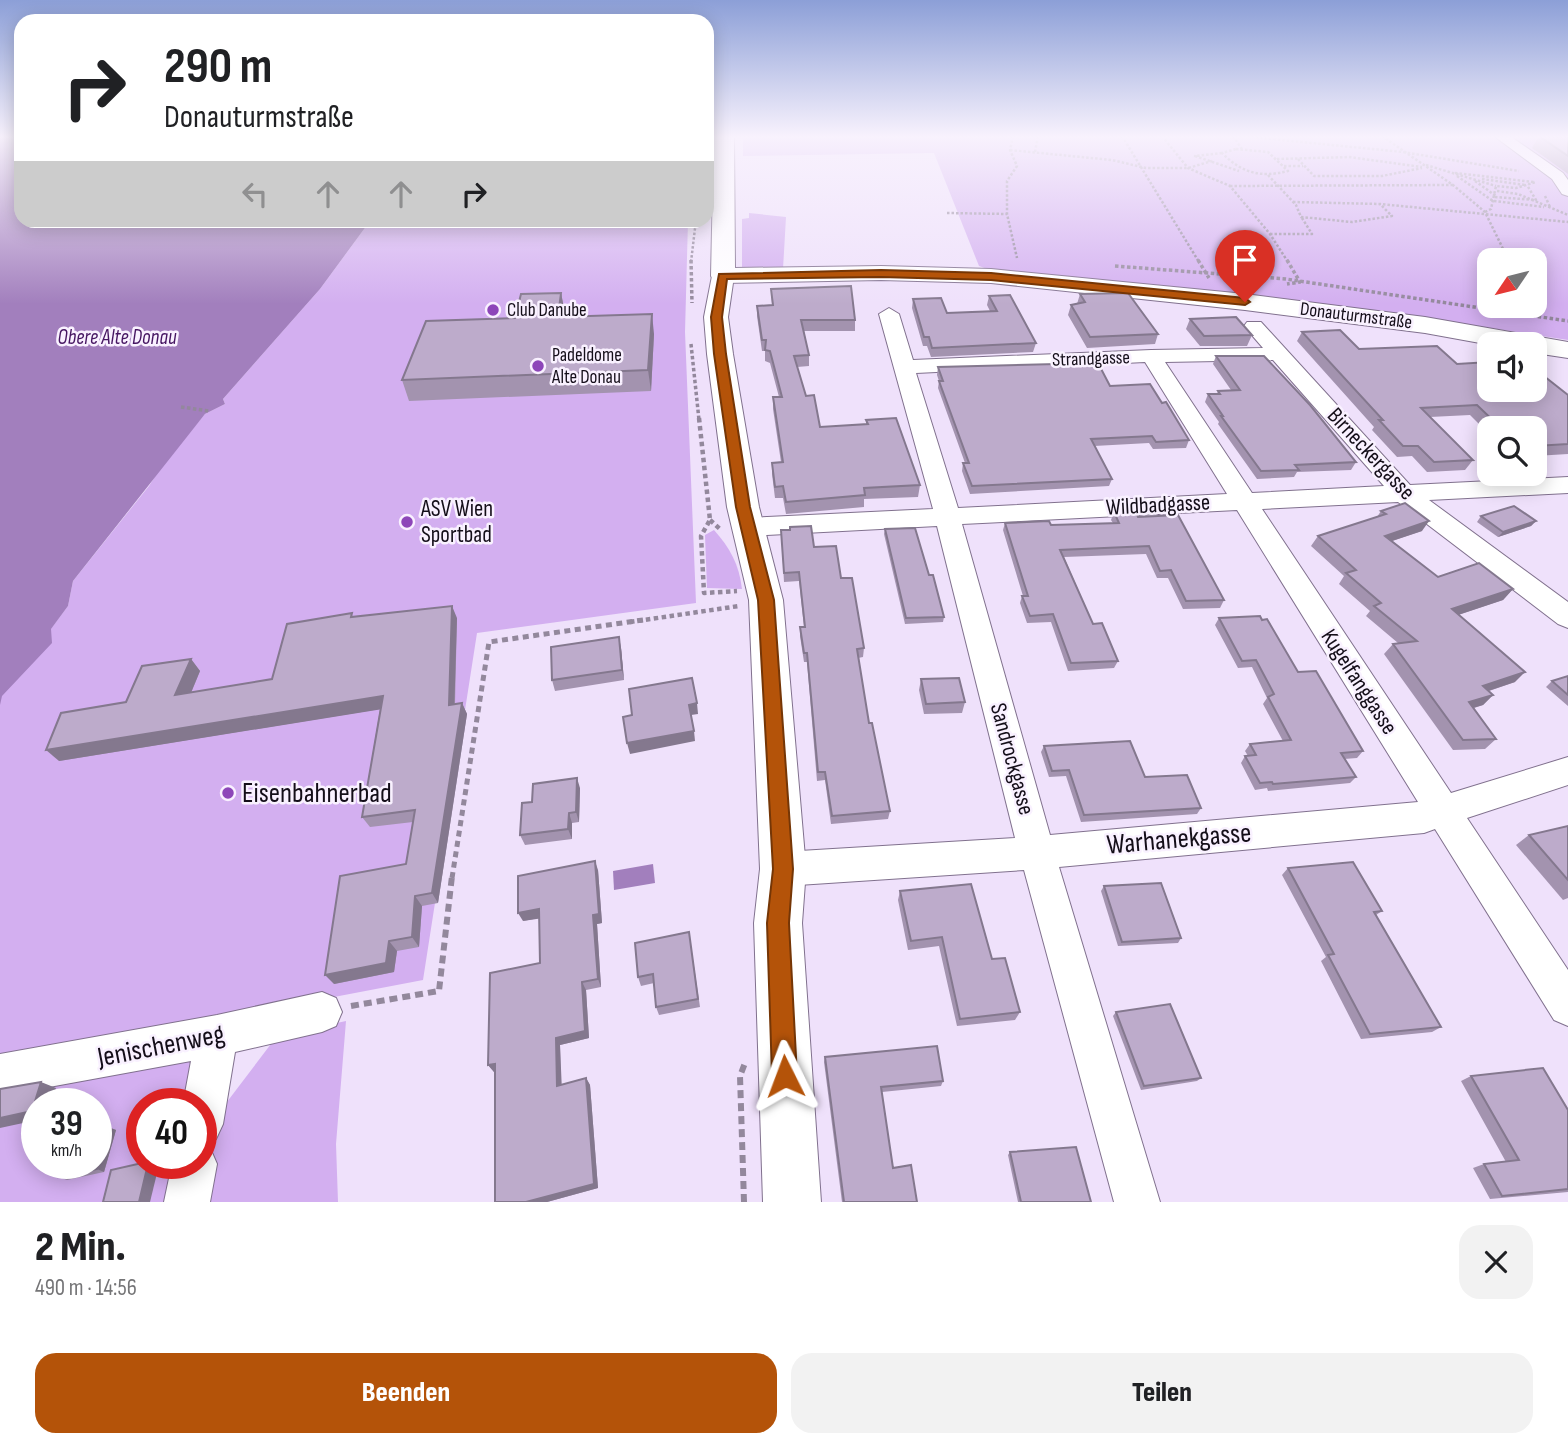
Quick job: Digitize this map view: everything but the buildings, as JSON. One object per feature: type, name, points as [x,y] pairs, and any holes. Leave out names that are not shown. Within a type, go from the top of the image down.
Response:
[{"type":"main road","points":[[723,276],[724,192]]},
{"type":"main road","name":"Donauturmstraße","points":[[723,276],[991,276],[1270,305],[1425,325],[1568,350]]},
{"type":"street","points":[[723,276],[716,317],[729,524],[766,600],[783,869],[778,923],[792,1202]]},
{"type":"street","name":"Sandrockgasse","points":[[889,314],[947,515],[1037,853],[1137,1202]]},
{"type":"street","name":"Birneckergasse","points":[[1254,326],[1404,494],[1568,617]]},
{"type":"street","name":"Strandgasse","points":[[903,367],[1151,356],[1279,354]]},
{"type":"street","name":"Kugelfanggasse","points":[[1151,356],[1568,1006]]},
{"type":"street","name":"Wildbadgasse","points":[[729,524],[1568,485]]},
{"type":"street","name":"Warhanekgasse","points":[[783,869],[1037,853],[1424,817],[1568,771]]},
{"type":"street","name":"Jenischenweg","points":[[0,1075],[217,1036],[322,1013]]},
{"type":"street","points":[[208,1088],[217,1036]]},
{"type":"street","points":[[187,1202],[191,1179]]},
{"type":"path","points":[[1007,192],[1007,214],[1015,257],[1024,262]]},
{"type":"path","points":[[1157,192],[1207,277],[1293,285],[1300,282],[1270,234],[1235,192]]},
{"type":"path","points":[[1270,234],[1312,234],[1284,192]]},
{"type":"path","points":[[1461,192],[1485,212],[1503,248]]},
{"type":"path","points":[[1487,192],[1495,197],[1548,206]]},
{"type":"path","points":[[1489,192],[1495,197],[1535,201]]},
{"type":"path","points":[[1485,212],[1490,209],[1495,192]]},
{"type":"path","points":[[1530,192],[1535,201]]},
{"type":"path","points":[[1495,197],[1518,194],[1568,215]]},
{"type":"path","points":[[1293,202],[1380,204],[1568,222]]},
{"type":"path","points":[[1301,217],[1352,222],[1392,216],[1380,204]]},
{"type":"path","points":[[947,213],[1007,214]]},
{"type":"path","points":[[692,312],[691,263],[695,228]]},
{"type":"path","points":[[1106,266],[1205,270],[1299,278],[1477,307]]},
{"type":"path","points":[[1547,318],[1568,321]]},
{"type":"path","points":[[691,336],[729,524],[701,536],[704,593],[746,591]]},
{"type":"path","points":[[181,407],[209,411]]},
{"type":"path","points":[[322,1013],[439,991],[452,874],[489,642],[747,606]]},
{"type":"shaded area","points":[[950,192],[1568,192],[1568,340],[1547,337],[1547,332],[1517,332],[1427,318],[993,271],[979,266]]},
{"type":"shaded area","points":[[749,213],[786,217],[783,269],[749,270],[742,267],[742,219],[749,218]]},
{"type":"shaded area","points":[[365,228],[688,228],[685,332],[696,603],[477,633],[423,980],[0,1061],[0,696],[68,606],[73,581],[149,486],[161,467],[205,414],[225,404],[223,399],[320,289]]},
{"type":"shaded area","points":[[714,530],[733,557],[742,589],[707,588],[705,535]]},
{"type":"shaded area","points":[[346,1021],[336,1144],[338,1202],[200,1202],[204,1179],[217,1179],[217,1115],[277,1036]]},
{"type":"shaded area","points":[[201,1048],[193,1088],[126,1088],[126,1179],[176,1179],[172,1202],[0,1202],[0,1085]]},
{"type":"water","name":"Obere Alte Donau","points":[[0,192],[14,192],[14,228],[365,228],[320,289],[223,399],[225,404],[205,414],[73,581],[68,606],[51,629],[52,643],[2,696],[0,705]]},
{"type":"water","points":[[653,864],[655,883],[614,890],[613,871]]},
{"type":"place","name":"Club Danube","points":[[493,310]]},
{"type":"place","name":"Padeldome Alte Donau","points":[[538,366]]},
{"type":"place","name":"ASV Wien Sportbad","points":[[407,522]]},
{"type":"place","name":"Eisenbahnerbad","points":[[228,793]]},
{"type":"route","points":[[785,1076],[778,923],[783,869],[766,600],[743,507],[720,354],[716,317],[723,276],[991,276],[1245,302]]}]
